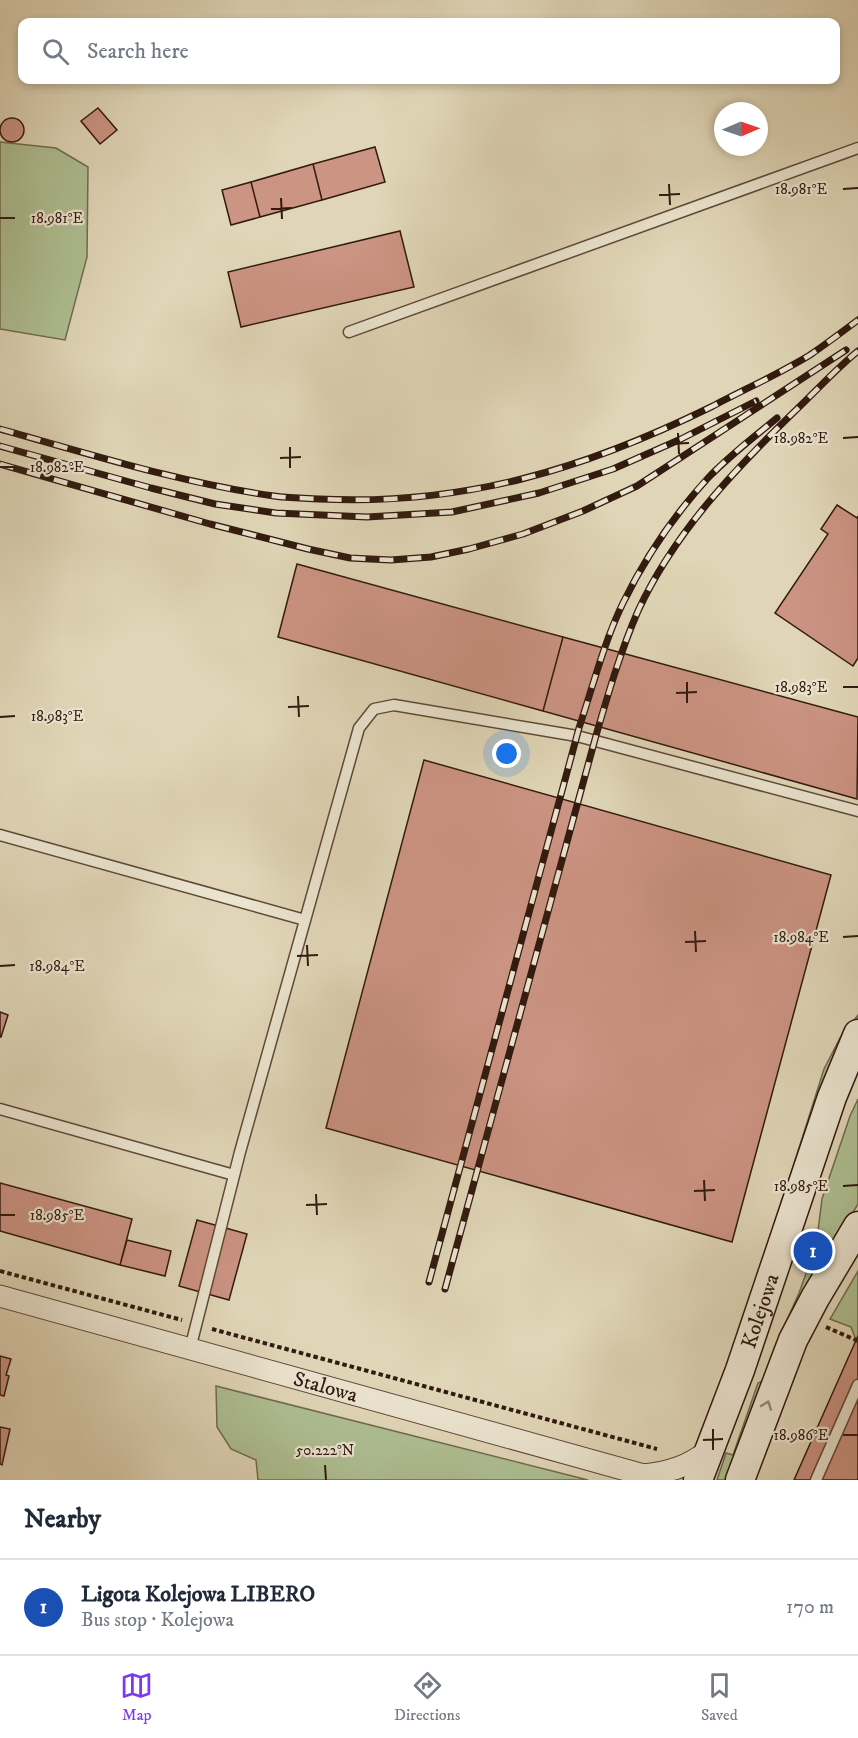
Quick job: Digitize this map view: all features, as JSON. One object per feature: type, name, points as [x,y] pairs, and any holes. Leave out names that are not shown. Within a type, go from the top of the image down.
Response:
[{"type":"street","name":"Kolejowa","points":[[698,1480],[742,1364],[832,1096],[850,1065],[858,1034]]},
{"type":"street","points":[[740,1480],[793,1340],[858,1226]]},
{"type":"street","name":"Stalowa","points":[[0,1296],[646,1477]]},
{"type":"street","points":[[646,1477],[686,1466],[710,1450]]},
{"type":"lane","points":[[349,332],[858,148]]},
{"type":"lane","points":[[189,1349],[234,1175],[359,728],[374,709],[394,705],[577,736],[858,812]]},
{"type":"lane","points":[[0,835],[305,920]]},
{"type":"lane","points":[[0,1108],[234,1175]]},
{"type":"lane","points":[[816,1480],[858,1385]]},
{"type":"path","points":[[0,1270],[663,1451]]},
{"type":"path","points":[[822,1326],[858,1341]]},
{"type":"green space","points":[[0,142],[56,148],[88,167],[87,257],[65,340],[0,329]]},
{"type":"green space","points":[[858,1015],[858,1021],[787,1186],[824,1069],[840,1038]]},
{"type":"green space","points":[[858,1099],[858,1204],[815,1277],[777,1350],[774,1349],[812,1257],[819,1258],[824,1241],[817,1239],[822,1199]]},
{"type":"green space","points":[[858,1271],[858,1336],[856,1340],[851,1327],[830,1319]]},
{"type":"green space","points":[[765,1380],[730,1473],[728,1472],[725,1480],[717,1480],[726,1453],[733,1455],[758,1383]]},
{"type":"green space","points":[[216,1386],[588,1480],[258,1480],[256,1460],[231,1449],[217,1427]]},
{"type":"building","points":[[98,108],[117,130],[100,144],[81,121]]},
{"type":"building","points":[[12,118],[21,121],[24,130],[21,139],[12,142],[3,139],[0,130],[3,121]]},
{"type":"building","points":[[375,147],[385,182],[322,200],[313,164]]},
{"type":"building","points":[[313,164],[322,200],[260,217],[251,182]]},
{"type":"building","points":[[251,182],[260,217],[231,225],[222,190]]},
{"type":"building","points":[[400,231],[414,287],[241,327],[228,272]]},
{"type":"building","points":[[837,505],[857,518],[858,516],[858,658],[853,666],[775,613],[828,534],[821,529]]},
{"type":"building","points":[[297,564],[563,637],[543,711],[278,637]]},
{"type":"building","points":[[563,637],[858,717],[857,799],[543,711]]},
{"type":"building","points":[[424,760],[831,875],[732,1242],[326,1128]]},
{"type":"building","points":[[0,1012],[8,1015],[1,1037],[0,1037]]},
{"type":"building","points":[[0,1183],[132,1219],[120,1265],[0,1231]]},
{"type":"building","points":[[197,1220],[247,1234],[229,1300],[179,1286]]},
{"type":"building","points":[[127,1240],[171,1251],[165,1276],[120,1265]]},
{"type":"building","points":[[858,1336],[858,1480],[794,1480],[849,1356]]},
{"type":"building","points":[[0,1356],[11,1359],[6,1375],[9,1376],[4,1396],[0,1395]]},
{"type":"building","points":[[0,1427],[10,1429],[2,1465],[0,1464]]},
{"type":"railway","points":[[0,429],[170,476],[274,496],[372,500],[424,496],[522,479],[618,448],[713,406],[786,369],[810,355],[858,320]]},
{"type":"railway","points":[[0,464],[210,524],[308,549],[350,558],[391,560],[431,557],[523,534],[583,511],[637,486],[846,350]]},
{"type":"railway","points":[[445,1289],[597,732],[638,611],[669,555],[707,504],[772,433],[858,351]]},
{"type":"railway","points":[[0,446],[215,504],[276,513],[367,517],[452,512],[539,493],[613,469],[681,439],[756,401]]},
{"type":"railway","points":[[429,1282],[579,728],[610,633],[641,570],[661,537],[684,506],[716,470],[777,418]]},
{"type":"place","name":"Ligota Kolejowa LIBERO","points":[[813,1251]]}]
